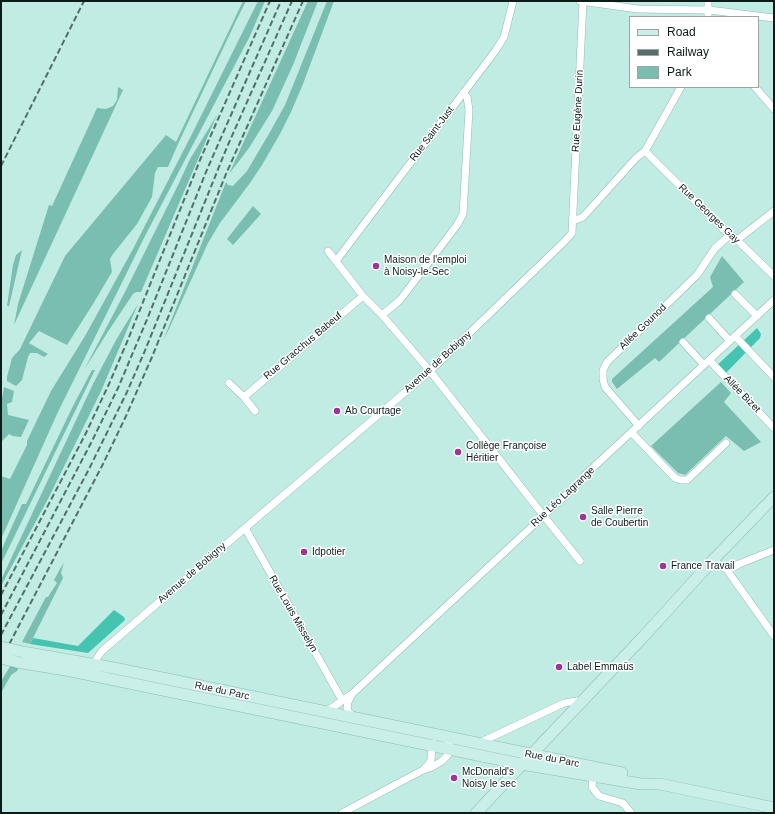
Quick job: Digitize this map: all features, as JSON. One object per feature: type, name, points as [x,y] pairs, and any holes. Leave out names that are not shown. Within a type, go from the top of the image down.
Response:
[{"type":"main road","points":[[476,813],[713,560],[774,498]]},
{"type":"main road","name":"Rue du Parc","points":[[1,647],[95,664],[479,743],[530,755],[645,778],[660,784],[774,808]]},
{"type":"main road","name":"Rue du Parc","points":[[1,658],[71,671],[432,751],[450,750],[521,764],[641,784],[660,784]]},
{"type":"street","name":"Rue Saint-Just","points":[[336,261],[496,50],[504,38],[513,1]]},
{"type":"street","points":[[582,1],[748,16]]},
{"type":"street","name":"Rue Eugène Durin","points":[[573,221],[582,1]]},
{"type":"street","points":[[708,1],[708,13]]},
{"type":"street","points":[[759,17],[774,18]]},
{"type":"street","points":[[573,221],[583,217],[645,150],[680,88]]},
{"type":"street","points":[[756,88],[774,109]]},
{"type":"street","points":[[382,315],[400,300],[457,225],[463,214],[469,110],[467,98],[463,93]]},
{"type":"street","name":"Rue Georges Gay","points":[[645,150],[730,235],[774,276]]},
{"type":"street","points":[[737,240],[774,211]]},
{"type":"street","name":"Avenue de Bobigny","points":[[92,676],[95,664],[102,651],[430,371],[564,242],[572,233],[573,221]]},
{"type":"street","name":"Allée Gounod","points":[[639,426],[605,387],[602,370],[607,362],[697,275],[715,248],[730,235]]},
{"type":"street","points":[[328,251],[363,296],[382,315],[430,371],[580,561]]},
{"type":"street","points":[[735,294],[757,316]]},
{"type":"street","name":"Rue Gracchus Babeuf","points":[[244,397],[363,296]]},
{"type":"street","name":"Rue Léo Lagrange","points":[[326,712],[352,694],[543,515],[584,479],[585,475],[773,302]]},
{"type":"street","points":[[709,318],[774,377]]},
{"type":"street","name":"Allée Bizet","points":[[683,342],[707,362],[774,428]]},
{"type":"street","points":[[229,383],[244,397],[255,411]]},
{"type":"street","points":[[632,433],[675,478],[681,480],[687,480],[726,443]]},
{"type":"street","name":"Rue Louis Misselyn","points":[[245,528],[342,700]]},
{"type":"street","points":[[727,570],[774,550]]},
{"type":"street","points":[[713,560],[727,570],[774,636]]},
{"type":"street","points":[[352,694],[347,708],[349,713],[356,718]]},
{"type":"street","points":[[479,743],[564,703],[583,700]]},
{"type":"street","points":[[342,813],[442,761],[450,750],[448,741],[443,736],[436,739],[431,760],[423,770]]},
{"type":"street","points":[[432,751],[434,759],[437,761],[442,761]]},
{"type":"street","points":[[593,776],[592,787],[599,796],[623,803],[631,813]]},
{"type":"green space","points":[[243,1],[246,1],[168,167],[158,167],[155,173],[152,197],[137,224],[110,259],[112,272],[93,304],[67,345],[39,331],[29,343],[48,354],[44,357],[37,353],[30,353],[22,380],[16,386],[7,381],[12,358],[20,349],[65,256],[166,135],[176,142]]},
{"type":"green space","points":[[258,1],[265,1],[250,36],[144,238],[57,414],[1,539],[1,476],[10,479],[51,391],[85,336],[133,249]]},
{"type":"green space","points":[[308,1],[318,1],[293,65],[272,111],[249,148],[229,174]]},
{"type":"green space","points":[[327,1],[334,1],[291,112],[262,165],[220,223],[208,243],[163,341],[226,182],[228,185],[233,186],[247,171],[270,132],[285,105]]},
{"type":"green space","points":[[118,87],[123,90],[14,325],[18,304],[49,205],[52,206],[97,108],[106,109],[113,106],[117,100]]},
{"type":"green space","points":[[217,115],[141,292],[136,292],[133,294],[84,370],[126,290],[190,159]]},
{"type":"green space","points":[[253,206],[261,214],[233,245],[227,239]]},
{"type":"green space","points":[[22,250],[9,306],[7,306],[13,265],[16,255]]},
{"type":"green space","points":[[722,256],[744,282],[659,362],[655,358],[617,389],[612,382],[612,379],[713,287],[710,277]]},
{"type":"green space","points":[[138,304],[102,389],[49,497],[1,586],[1,580],[93,384],[116,340]]},
{"type":"green space","points":[[757,328],[761,334],[760,338],[723,376],[714,368]]},
{"type":"green space","points":[[92,370],[95,370],[1,564],[1,551],[22,504],[26,504]]},
{"type":"green space","points":[[721,382],[731,393],[724,402],[761,442],[744,451],[726,436],[685,475],[678,473],[651,446]]},
{"type":"green space","points":[[4,387],[14,391],[12,402],[7,404],[8,415],[29,420],[21,437],[9,434],[1,443],[1,404]]},
{"type":"green space","points":[[64,562],[61,573],[63,578],[30,644],[22,642],[46,597],[48,597],[57,583],[54,580]]},
{"type":"green space","points":[[114,610],[124,617],[125,620],[88,653],[30,644],[33,638],[78,646]]},
{"type":"green space","points":[[11,665],[19,667],[17,671],[11,675],[1,693],[1,681]]},
{"type":"railway","points":[[1,166],[84,1]]},
{"type":"railway","points":[[1,595],[85,435],[109,384],[200,160],[270,1]]},
{"type":"railway","points":[[1,615],[118,388],[206,172],[281,1]]},
{"type":"railway","points":[[1,635],[89,469],[127,392],[227,147],[292,1]]},
{"type":"railway","points":[[1,660],[103,464],[126,416],[152,357],[226,174],[303,1]]},
{"type":"place","name":"Maison de l'emploi à Noisy-le-Sec","points":[[376,266]]},
{"type":"place","name":"Ab Courtage","points":[[337,411]]},
{"type":"place","name":"Collège Françoise Héritier","points":[[458,452]]},
{"type":"place","name":"Salle Pierre de Coubertin","points":[[583,517]]},
{"type":"place","name":"Idpotier","points":[[304,552]]},
{"type":"place","name":"France Travail","points":[[663,566]]},
{"type":"place","name":"Label Emmaüs","points":[[559,667]]},
{"type":"place","name":"McDonald's Noisy le sec","points":[[454,778]]}]
